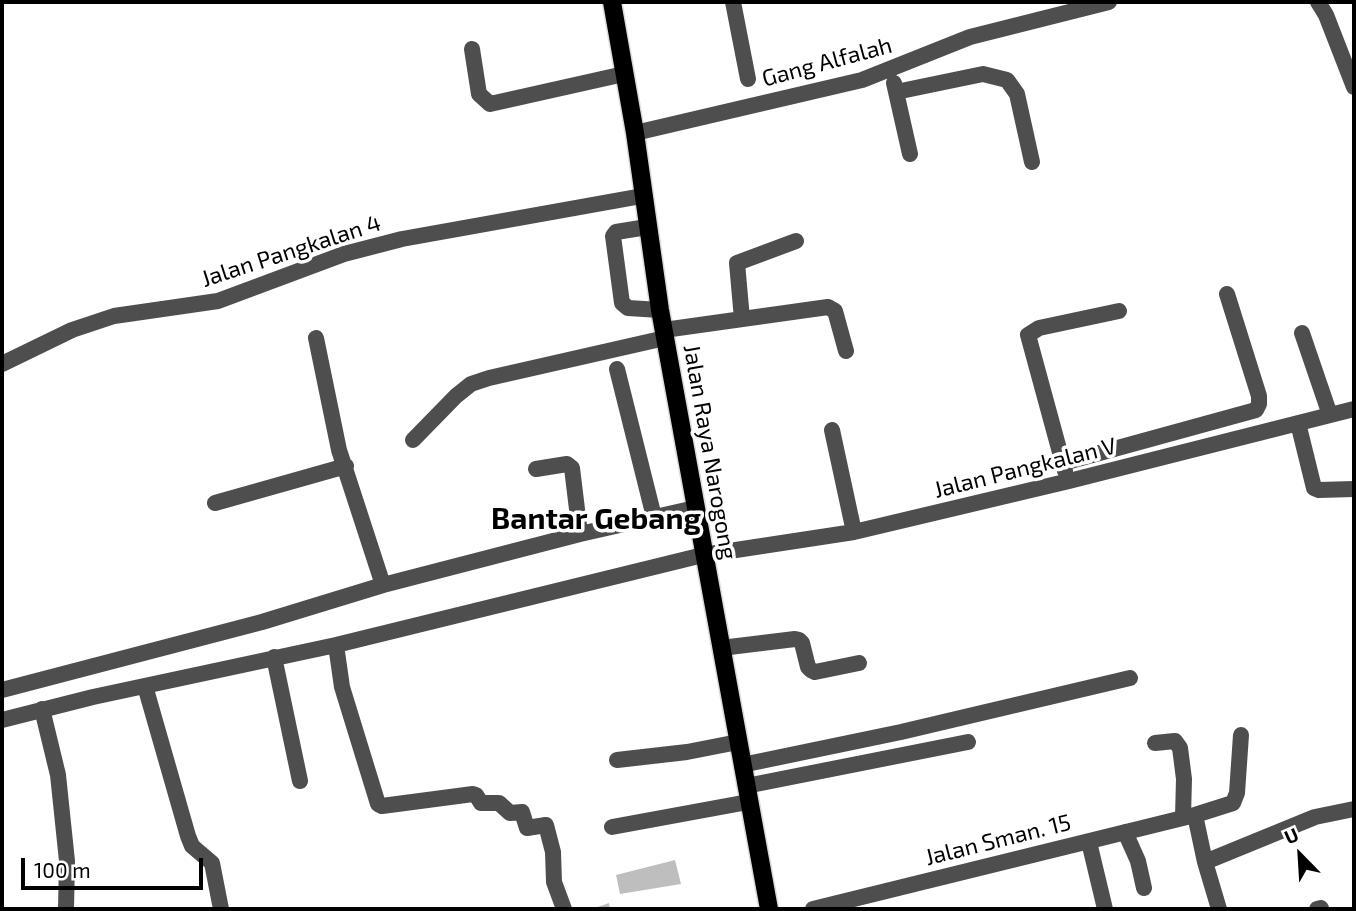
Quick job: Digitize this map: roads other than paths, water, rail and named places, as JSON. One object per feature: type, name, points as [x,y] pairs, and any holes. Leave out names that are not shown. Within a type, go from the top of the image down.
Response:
[{"type":"main road","name":"Jalan Raya Narogong","points":[[612,2],[635,133],[664,334],[769,909]]},
{"type":"street","points":[[733,2],[748,79]]},
{"type":"street","name":"Gang Alfalah","points":[[635,133],[862,80],[970,37],[1109,2]]},
{"type":"street","points":[[1318,2],[1350,65],[1354,87]]},
{"type":"street","points":[[472,49],[479,94],[491,104],[624,74]]},
{"type":"street","points":[[891,70],[909,154]]},
{"type":"street","points":[[896,92],[983,74],[1007,80],[1017,94],[1032,162]]},
{"type":"street","name":"Jalan Pangkalan 4","points":[[2,364],[72,330],[114,316],[218,301],[344,254],[402,239],[642,196]]},
{"type":"street","points":[[647,227],[617,232],[613,236],[622,303],[628,308],[660,310]]},
{"type":"street","points":[[742,319],[737,263],[796,241]]},
{"type":"street","points":[[1063,463],[1256,410],[1259,396],[1227,294]]},
{"type":"street","points":[[413,440],[471,384],[664,334],[742,319],[828,307],[835,311],[846,351]]},
{"type":"street","points":[[1069,481],[1028,335],[1040,328],[1119,311]]},
{"type":"street","points":[[1302,333],[1330,415]]},
{"type":"street","points":[[316,338],[340,450],[383,585]]},
{"type":"street","points":[[617,369],[654,517]]},
{"type":"street","name":"Jalan Pangkalan V","points":[[2,720],[336,645],[703,555],[854,532],[1354,409]]},
{"type":"street","points":[[1298,423],[1314,488],[1354,489]]},
{"type":"street","points":[[832,430],[854,532]]},
{"type":"street","points":[[536,469],[567,464],[572,468],[580,534]]},
{"type":"street","points":[[215,503],[346,466]]},
{"type":"street","points":[[2,690],[262,622],[383,585],[580,534],[695,508]]},
{"type":"street","points":[[721,648],[794,639],[802,643],[811,670],[859,663]]},
{"type":"street","points":[[336,645],[342,687],[378,804],[382,806],[473,794],[481,803],[499,803],[510,813],[522,812],[527,828],[546,825],[552,852],[554,882],[564,909]]},
{"type":"street","points":[[274,657],[300,781]]},
{"type":"street","points":[[742,765],[901,732],[1130,678]]},
{"type":"street","points":[[145,686],[188,836],[192,846],[212,863],[221,909]]},
{"type":"street","points":[[42,709],[58,775],[67,861],[66,909]]},
{"type":"street","name":"Jalan Sman. 15","points":[[813,909],[1088,842],[1233,803],[1236,800],[1241,735]]},
{"type":"street","points":[[1155,743],[1175,741],[1181,748],[1189,816],[1219,909]]},
{"type":"street","points":[[617,760],[687,752],[738,742]]},
{"type":"street","points":[[612,827],[968,742]]},
{"type":"street","points":[[1205,862],[1315,817],[1354,809]]},
{"type":"street","points":[[1125,832],[1138,861],[1144,888]]},
{"type":"street","points":[[1088,842],[1105,909]]},
{"type":"district","name":"Bantar Gebang","points":[[596,519]]}]
